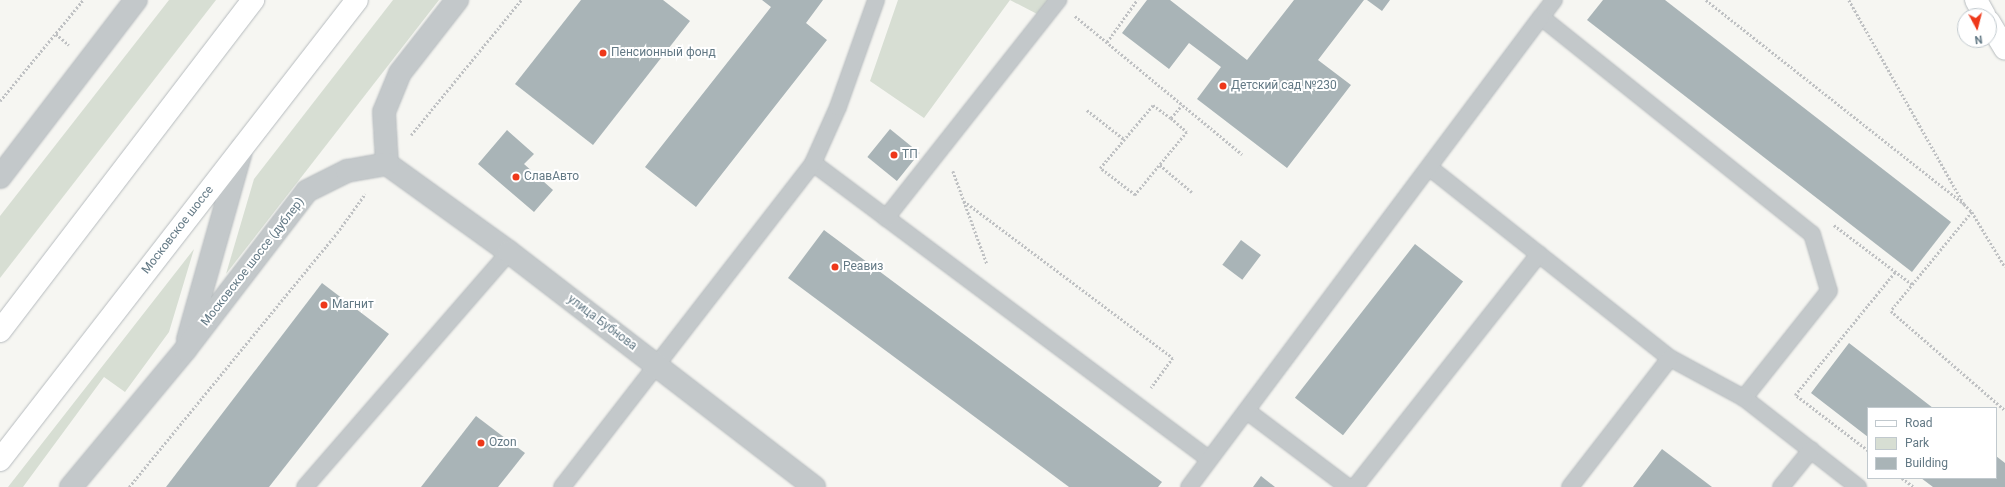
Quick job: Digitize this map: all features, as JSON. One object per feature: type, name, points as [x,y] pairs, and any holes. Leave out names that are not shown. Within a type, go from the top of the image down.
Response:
[{"type":"main road","points":[[0,331],[253,0]]},
{"type":"main road","name":"Московское шоссе","points":[[0,460],[356,0]]},
{"type":"main road","points":[[1997,36],[2005,49]]},
{"type":"street","points":[[0,177],[135,0]]},
{"type":"street","points":[[387,164],[384,112],[400,72],[457,0]]},
{"type":"street","points":[[185,350],[242,148]]},
{"type":"street","name":"улица Бубнова","points":[[387,164],[509,252],[814,487]]},
{"type":"street","name":"Московское шоссе (дублер)","points":[[71,487],[185,350],[307,191],[347,171],[387,164]]},
{"type":"lane","points":[[562,487],[655,364],[728,277],[813,163],[838,107],[876,0]]},
{"type":"lane","points":[[886,218],[1058,0]]},
{"type":"lane","points":[[1189,487],[1430,168],[1554,0]]},
{"type":"lane","points":[[1541,17],[1812,234],[1829,291],[1744,398]]},
{"type":"lane","points":[[813,163],[1209,459]]},
{"type":"lane","points":[[1430,168],[1670,358],[1744,398],[1858,487]]},
{"type":"lane","points":[[305,487],[509,252]]},
{"type":"lane","points":[[1355,487],[1539,254]]},
{"type":"lane","points":[[1570,487],[1670,358]]},
{"type":"lane","points":[[1247,411],[1348,487]]},
{"type":"lane","points":[[1781,487],[1810,450]]},
{"type":"path","points":[[0,101],[83,0]]},
{"type":"path","points":[[129,487],[338,233],[387,164],[521,0]]},
{"type":"path","points":[[1107,42],[1137,0]]},
{"type":"path","points":[[1706,0],[1964,204],[1972,212],[2005,267]]},
{"type":"path","points":[[1849,0],[1964,204]]},
{"type":"path","points":[[1070,12],[1242,154]]},
{"type":"path","points":[[56,34],[72,48]]},
{"type":"path","points":[[1153,105],[1171,118],[1187,132],[1135,195],[1100,168],[1153,105]]},
{"type":"path","points":[[1171,118],[1182,105]]},
{"type":"path","points":[[1088,110],[1124,139]]},
{"type":"path","points":[[950,164],[1003,306]]},
{"type":"path","points":[[1160,165],[1192,192]]},
{"type":"path","points":[[963,200],[1173,358],[1137,406]]},
{"type":"path","points":[[1972,212],[1891,311],[2005,410]]},
{"type":"path","points":[[1867,450],[1795,395],[1895,272]]},
{"type":"path","points":[[1903,479],[1914,487]]},
{"type":"green space","points":[[169,0],[216,0],[0,278],[0,216]]},
{"type":"green space","points":[[393,0],[439,0],[226,274],[254,179]]},
{"type":"green space","points":[[898,0],[1010,0],[924,118],[870,81]]},
{"type":"green space","points":[[1010,0],[1050,0],[1039,15]]},
{"type":"green space","points":[[194,249],[169,332],[125,392],[104,377],[23,487],[8,487]]},
{"type":"building","name":"Пенсионный фонд","points":[[581,0],[663,0],[690,21],[593,145],[515,84]]},
{"type":"building","points":[[762,0],[823,0],[806,23],[827,40],[696,207],[645,167],[771,7]]},
{"type":"building","points":[[1147,0],[1170,0],[1247,60],[1294,0],[1364,0],[1318,60],[1351,85],[1287,168],[1197,99],[1221,67],[1189,43],[1169,69],[1122,33]]},
{"type":"building","points":[[1367,0],[1390,0],[1382,11]]},
{"type":"building","points":[[1603,0],[1665,0],[1951,222],[1912,272],[1587,20]]},
{"type":"building","name":"ТП","points":[[890,129],[920,153],[897,181],[867,157]]},
{"type":"building","name":"СлавАвто","points":[[507,130],[534,154],[524,164],[553,190],[534,212],[478,164]]},
{"type":"building","points":[[824,230],[1162,482],[1158,487],[1069,487],[788,278]]},
{"type":"building","points":[[1241,240],[1261,255],[1242,280],[1222,265]]},
{"type":"building","points":[[1415,244],[1463,282],[1343,435],[1295,398]]},
{"type":"building","points":[[322,283],[389,334],[269,487],[166,487]]},
{"type":"building","points":[[1849,343],[1932,407],[1867,407],[1867,436],[1811,393]]},
{"type":"building","points":[[476,416],[525,453],[498,487],[421,487]]},
{"type":"building","points":[[1662,449],[1712,487],[1633,487]]},
{"type":"building","points":[[1997,457],[2005,463],[2005,487],[1933,487],[1922,479],[1997,479]]},
{"type":"building","points":[[1261,476],[1275,487],[1253,487]]},
{"type":"place","name":"Пенсионный фонд","points":[[603,53]]},
{"type":"place","name":"Детский сад №230","points":[[1223,86]]},
{"type":"place","name":"ТП","points":[[894,155]]},
{"type":"place","name":"СлавАвто","points":[[516,177]]},
{"type":"place","name":"Реавиз","points":[[835,267]]},
{"type":"place","name":"Магнит","points":[[324,305]]},
{"type":"place","name":"Ozon","points":[[481,443]]}]
